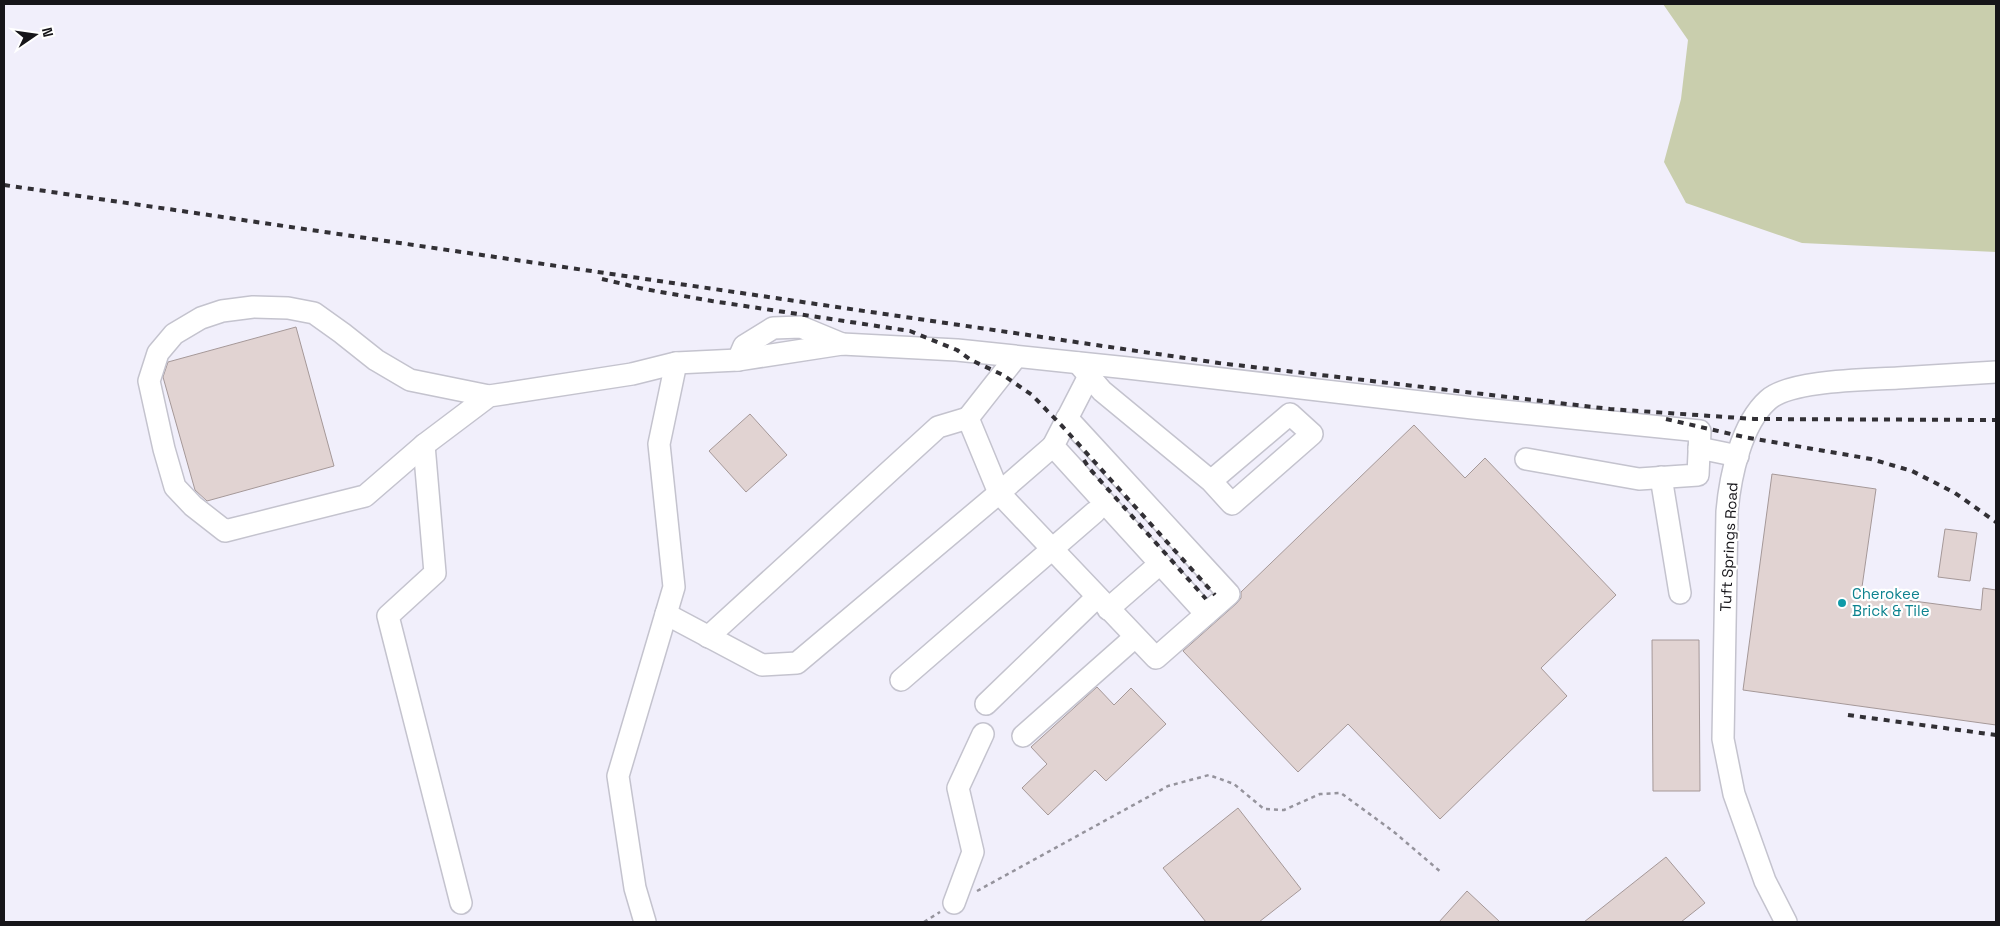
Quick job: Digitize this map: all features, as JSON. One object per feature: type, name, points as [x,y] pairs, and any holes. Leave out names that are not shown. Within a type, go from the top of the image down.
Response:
[{"type":"street","points":[[489,396],[424,445],[364,496],[225,531],[193,506],[175,487],[164,449],[149,381],[158,353],[174,334],[201,318],[222,311],[253,307],[288,308],[314,313],[376,360],[410,380],[489,396],[632,374],[676,363],[738,360],[842,344],[957,350],[1016,357],[1083,369],[1700,432],[1698,475],[1638,479],[1526,459]]},
{"type":"street","points":[[708,636],[938,427],[968,418],[1016,357]]},
{"type":"street","points":[[645,922],[635,888],[618,776],[674,587],[660,444],[676,363]]},
{"type":"street","points":[[666,614],[762,665],[797,662],[1052,446],[1067,418],[1083,369]]},
{"type":"street","points":[[1083,369],[1102,391],[1211,481],[1232,504],[1312,434],[1290,414],[1211,481]]},
{"type":"street","name":"Tuft Springs Road","points":[[1786,922],[1765,880],[1734,794],[1723,739],[1727,512],[1730,482],[1744,437],[1756,415],[1768,400],[1782,392],[1840,382],[1996,372]]},
{"type":"street","points":[[968,418],[998,493],[1156,658],[1229,594],[1067,418]]},
{"type":"street","points":[[424,445],[435,573],[388,616],[461,903]]},
{"type":"street","points":[[1052,446],[1206,614]]},
{"type":"street","points":[[1699,448],[1738,456]]},
{"type":"street","points":[[1661,477],[1680,593]]},
{"type":"street","points":[[901,680],[1095,512]]},
{"type":"street","points":[[986,704],[1102,603],[1155,568]]},
{"type":"street","points":[[1023,736],[1134,637]]},
{"type":"street","points":[[954,903],[973,852],[958,788],[983,734]]},
{"type":"path","points":[[924,922],[954,903],[1168,786],[1209,775],[1234,784],[1264,809],[1284,810],[1320,794],[1342,793],[1394,832],[1442,873]]},
{"type":"green space","points":[[1663,4],[1996,4],[1996,252],[1802,243],[1686,203],[1664,162],[1681,99],[1688,40]]},
{"type":"building","points":[[296,327],[334,466],[207,501],[195,490],[163,377],[168,362]]},
{"type":"building","points":[[750,414],[787,455],[746,492],[709,451]]},
{"type":"building","points":[[1414,425],[1465,478],[1485,458],[1616,595],[1541,668],[1567,696],[1440,819],[1348,724],[1298,772],[1183,651],[1237,603],[1241,598],[1241,592]]},
{"type":"building","name":"Cherokee Brick & Tile","points":[[1772,474],[1876,489],[1861,594],[1981,610],[1983,588],[1996,590],[1996,725],[1743,690]]},
{"type":"building","points":[[1945,529],[1977,533],[1970,581],[1938,577]]},
{"type":"building","points":[[1652,640],[1699,640],[1700,791],[1653,791]]},
{"type":"building","points":[[1097,687],[1114,705],[1131,688],[1166,724],[1106,781],[1095,770],[1048,815],[1022,788],[1047,764],[1031,747]]},
{"type":"building","points":[[1238,808],[1301,889],[1259,922],[1206,922],[1163,868]]},
{"type":"building","points":[[1666,857],[1705,903],[1681,922],[1584,922]]},
{"type":"building","points":[[1467,891],[1500,922],[1439,922]]},
{"type":"railway","points":[[4,185],[1219,363],[1610,409],[1754,419],[1996,420]]},
{"type":"railway","points":[[602,279],[644,289],[712,301],[910,331],[957,350],[971,360],[1003,375],[1032,395],[1215,595]]},
{"type":"railway","points":[[1666,419],[1744,437],[1871,459],[1912,471],[1955,493],[1996,522]]},
{"type":"railway","points":[[1084,460],[1089,468],[1206,599]]},
{"type":"railway","points":[[1848,715],[1996,735]]},
{"type":"place","name":"Cherokee Brick & Tile","points":[[1842,603]]}]
